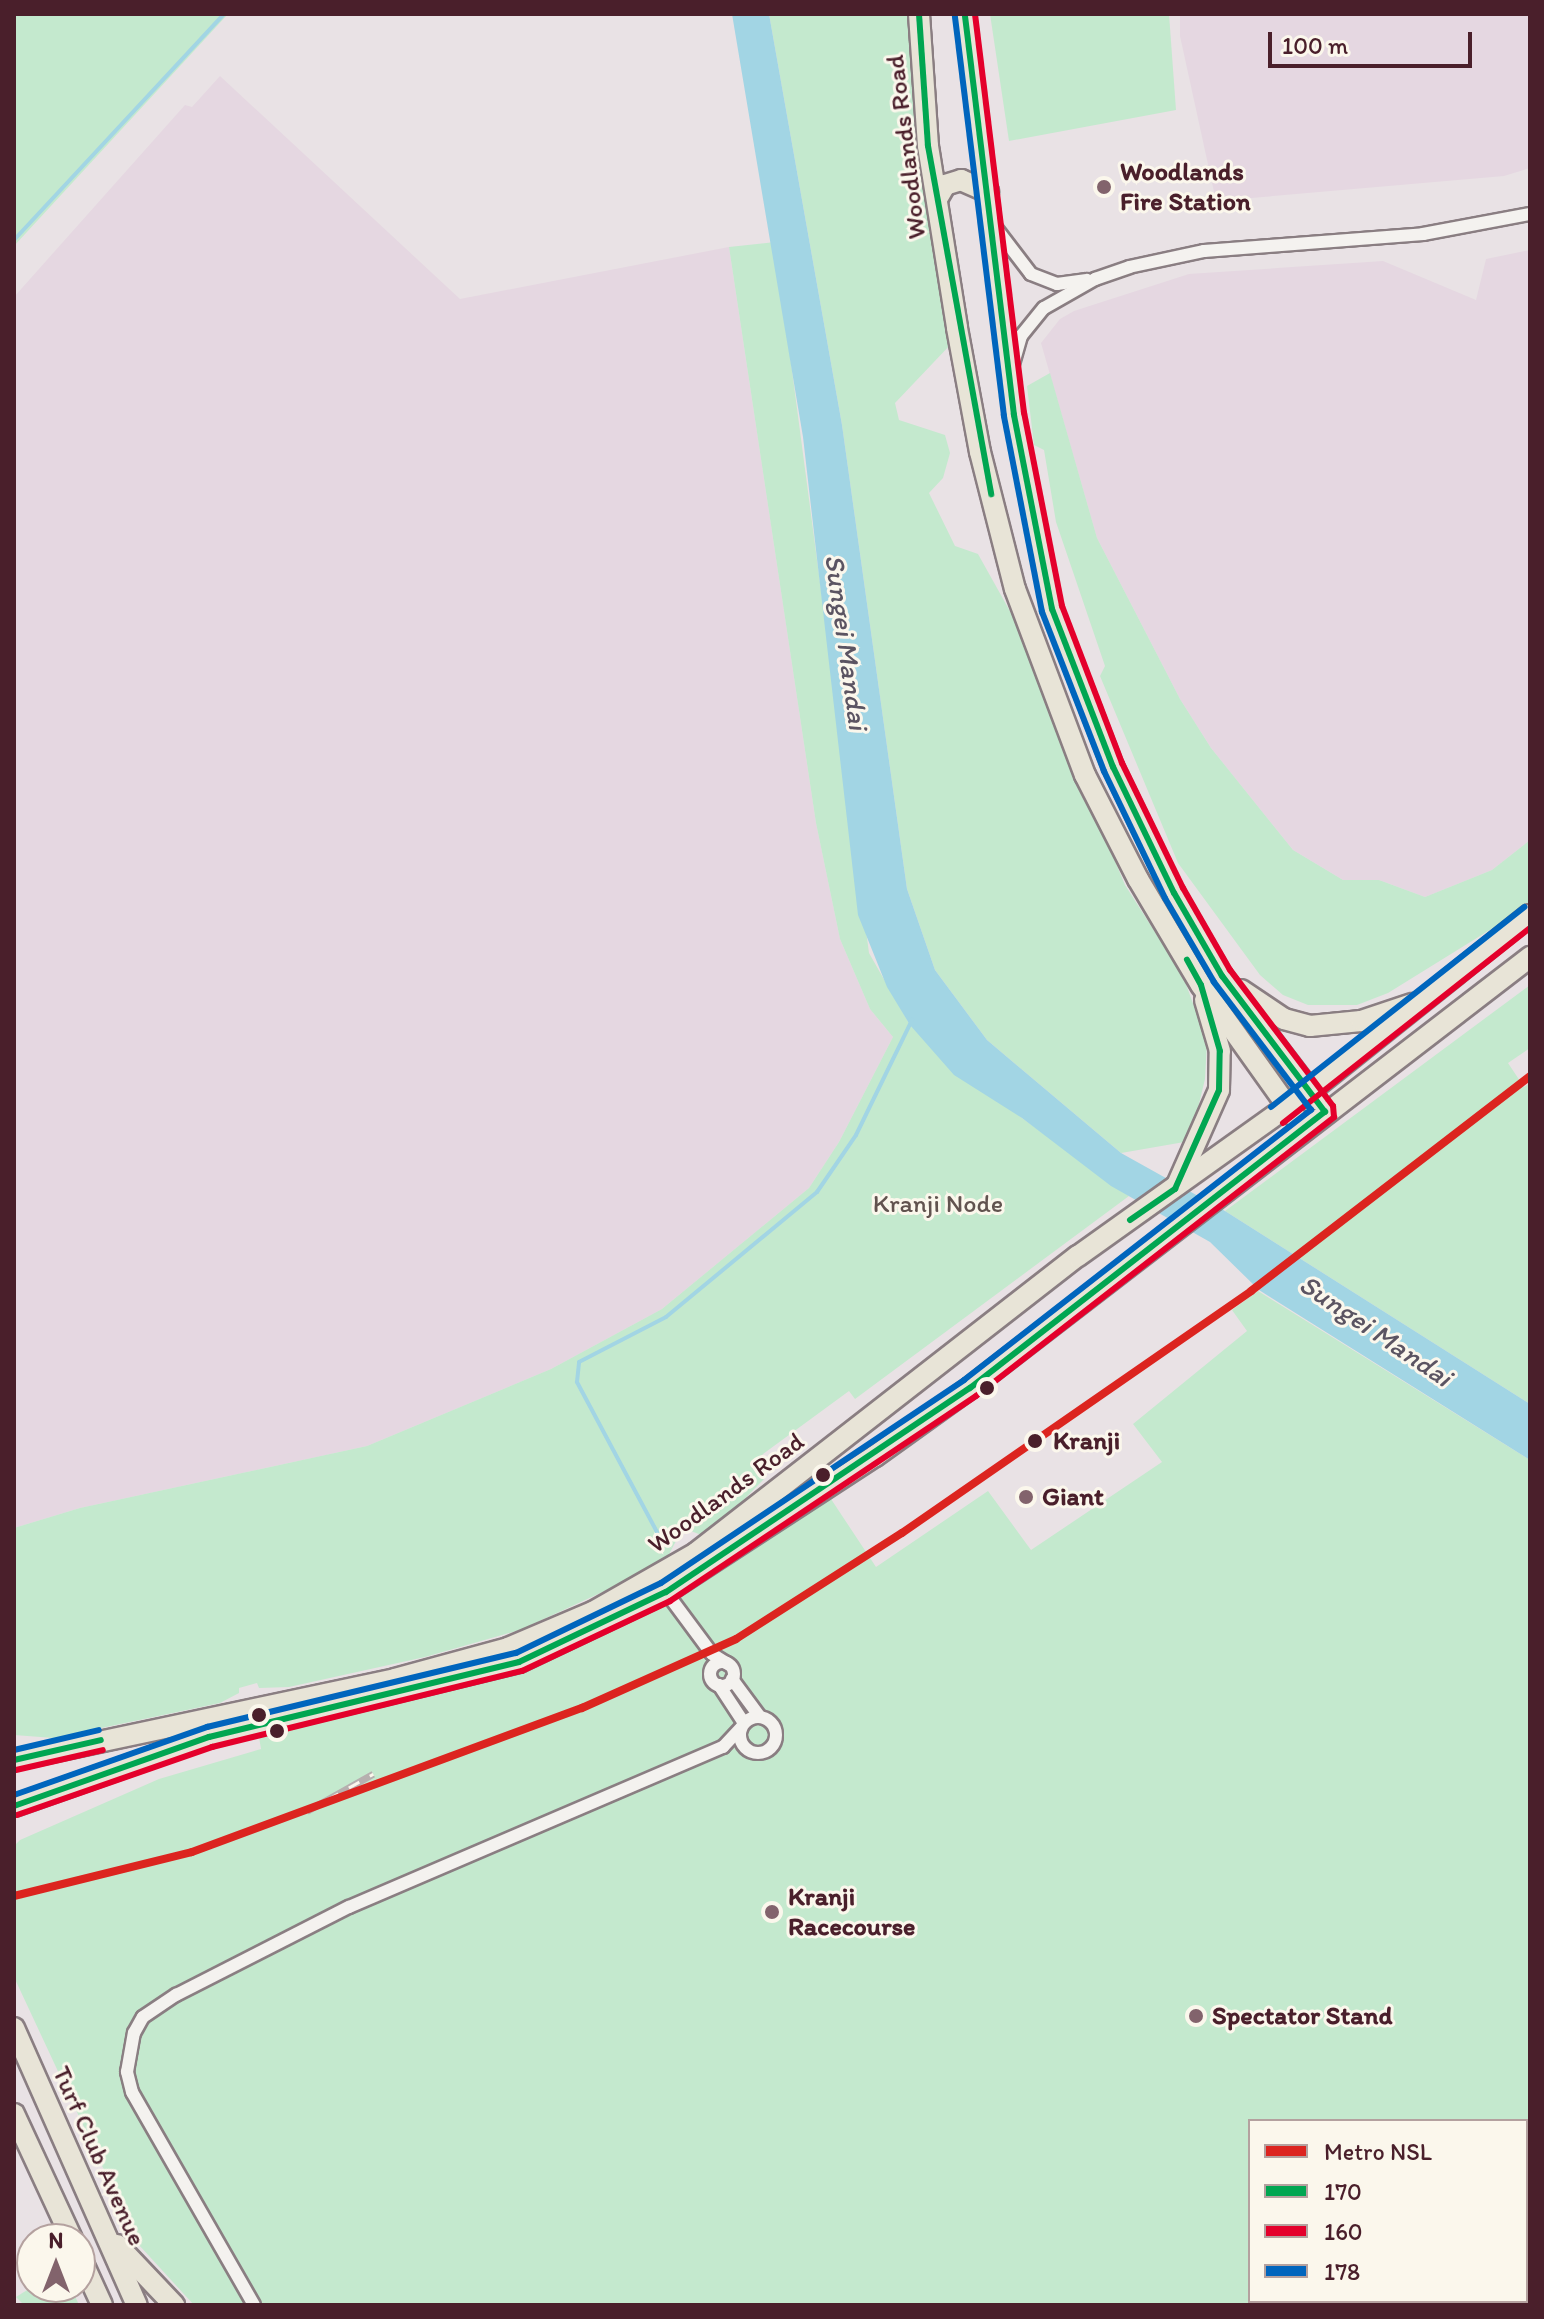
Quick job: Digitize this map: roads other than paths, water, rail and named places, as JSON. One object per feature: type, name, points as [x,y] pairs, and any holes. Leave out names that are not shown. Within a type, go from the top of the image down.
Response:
[{"type":"main road","name":"Woodlands Road","points":[[919,14],[937,199],[974,424],[1015,589],[1085,775],[1201,985],[1303,1128]]},
{"type":"main road","points":[[965,14],[1009,375],[1052,609],[1113,767],[1174,893],[1222,976],[1325,1112]]},
{"type":"main road","points":[[937,199],[945,185],[961,180],[988,192]]},
{"type":"main road","name":"Woodlands Road","points":[[14,1760],[51,1749],[395,1679],[483,1656],[560,1628],[696,1553],[1078,1256],[1288,1108],[1430,998],[1530,915]]},
{"type":"main road","name":"Woodlands Road","points":[[14,1806],[54,1789],[209,1737],[519,1662],[666,1592],[875,1456],[1530,957]]},
{"type":"main road","points":[[1222,976],[1270,1011],[1310,1026],[1361,1021],[1430,998]]},
{"type":"main road","points":[[1175,1189],[1219,1090],[1220,1051],[1201,985]]},
{"type":"main road","points":[[1078,1256],[1109,1252],[1114,1274]]},
{"type":"main road","points":[[14,1745],[51,1749]]},
{"type":"main road","points":[[14,1822],[54,1789]]},
{"type":"main road","name":"Turf Club Avenue","points":[[14,2028],[137,2305]]},
{"type":"main road","points":[[14,2114],[65,2223]]},
{"type":"main road","points":[[105,2234],[174,2305]]},
{"type":"street","points":[[992,222],[1031,274],[1057,284],[1095,279],[1204,251],[1423,234],[1530,214]]},
{"type":"street","points":[[1009,375],[1021,336],[1032,319],[1095,279]]},
{"type":"street","points":[[666,1592],[712,1654],[728,1664],[732,1679],[760,1717],[773,1724],[775,1739],[765,1751],[723,1747]]},
{"type":"street","points":[[712,1654],[711,1670],[742,1726],[747,1749]]},
{"type":"street","points":[[711,1670],[720,1662],[728,1664]]},
{"type":"street","points":[[719,1685],[732,1679]]},
{"type":"street","points":[[254,2305],[132,2092],[129,2057],[143,2017],[176,1995],[349,1907],[723,1747],[742,1726],[760,1717]]},
{"type":"water","name":"Sungei Mandai","points":[[732,14],[769,14],[842,425],[907,889],[935,970],[987,1040],[1121,1153],[1225,1211],[1530,1404],[1530,1460],[1259,1290],[1210,1242],[1111,1186],[1022,1118],[954,1075],[910,1025],[887,987],[858,915],[803,437]]},
{"type":"waterway","points":[[14,240],[224,14]]},
{"type":"waterway","points":[[657,1532],[577,1382],[579,1362],[666,1317],[817,1192],[856,1135],[912,1020]]},
{"type":"railway","points":[[307,1811],[373,1774]]},
{"type":"metro line","name":"NSL","points":[[14,1896],[192,1852],[582,1708],[736,1639],[902,1533],[1251,1291],[1530,1076]]},
{"type":"place","name":"Woodlands Fire Station","points":[[1104,187]]},
{"type":"place","name":"Kranji","points":[[1035,1441]]},
{"type":"place","name":"Giant","points":[[1026,1497]]},
{"type":"place","name":"Kranji Racecourse","points":[[772,1912]]},
{"type":"place","name":"Spectator Stand","points":[[1196,2016]]},
{"type":"park label","name":"Kranji Node","points":[[938,1204]]}]
